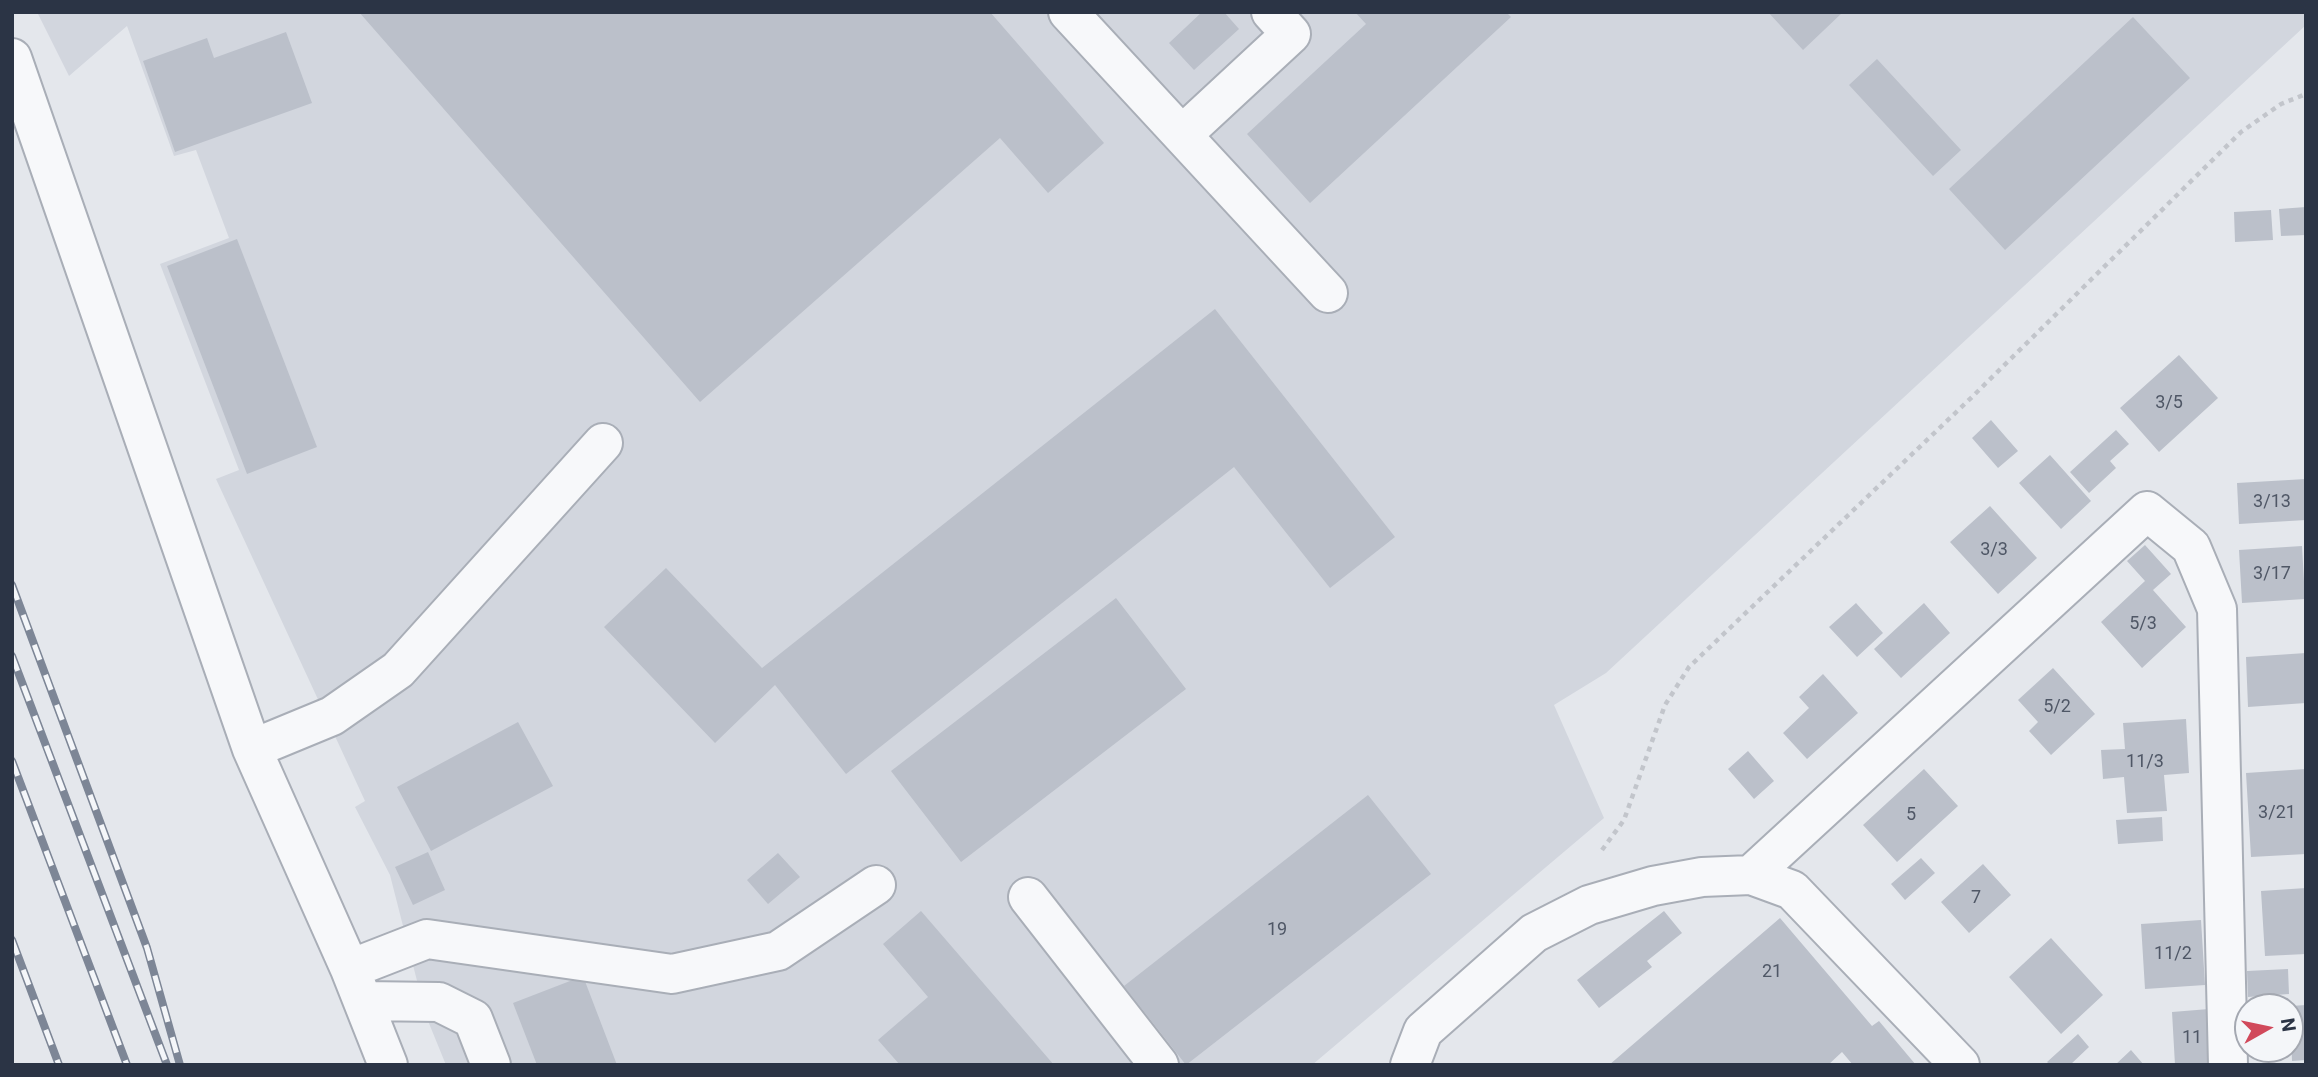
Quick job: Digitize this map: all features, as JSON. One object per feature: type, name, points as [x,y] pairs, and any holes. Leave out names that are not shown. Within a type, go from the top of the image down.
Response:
[{"type":"street","points":[[1068,12],[1328,293]]},
{"type":"street","points":[[1182,135],[1292,34],[1271,12]]},
{"type":"street","points":[[12,58],[252,748],[357,985],[388,1065]]},
{"type":"street","points":[[252,748],[332,716],[398,670],[603,443]]},
{"type":"street","points":[[1751,875],[2147,512],[2191,547],[2217,609],[2228,1065]]},
{"type":"street","points":[[1410,1065],[1423,1031],[1534,933],[1589,905],[1653,886],[1702,877],[1751,875],[1792,890],[1960,1065]]},
{"type":"street","points":[[357,985],[427,939],[671,974],[778,951],[876,886]]},
{"type":"street","points":[[1028,897],[1159,1065]]},
{"type":"street","points":[[357,985],[439,1002],[474,1019],[491,1065]]},
{"type":"path","points":[[1602,850],[1624,820],[1665,705],[1689,667],[1972,397],[2241,132],[2281,104],[2306,94]]},
{"type":"shaded area","points":[[37,12],[2306,12],[2306,25],[1606,673],[1554,705],[1604,818],[1312,1065],[446,1065],[426,1016],[390,875],[355,807],[365,801],[216,479],[239,470],[160,264],[229,238],[196,150],[174,156],[127,26],[69,76]]},
{"type":"building","points":[[359,12],[990,12],[1104,143],[1048,193],[1000,138],[700,402]]},
{"type":"building","points":[[1202,12],[1224,12],[1239,29],[1194,70],[1169,43]]},
{"type":"building","points":[[1355,12],[1506,12],[1511,17],[1310,203],[1247,134],[1366,24]]},
{"type":"building","points":[[1768,12],[1843,12],[1803,50]]},
{"type":"building","points":[[2133,17],[2190,78],[2005,250],[1949,189]]},
{"type":"building","points":[[286,32],[312,103],[175,152],[143,61],[207,38],[214,58]]},
{"type":"building","points":[[1877,59],[1961,150],[1933,176],[1849,85]]},
{"type":"building","points":[[2306,207],[2306,235],[2281,236],[2279,209]]},
{"type":"building","points":[[2271,210],[2273,240],[2235,242],[2234,212]]},
{"type":"building","points":[[237,239],[317,447],[247,474],[167,266]]},
{"type":"building","points":[[1215,309],[1395,537],[1330,588],[1234,467],[846,774],[775,685],[715,743],[604,627],[666,568],[762,668]]},
{"type":"building","points":[[2179,355],[2218,398],[2159,452],[2120,408]]},
{"type":"building","points":[[1991,420],[2018,451],[1998,468],[1972,438]]},
{"type":"building","points":[[2116,430],[2129,444],[2110,461],[2116,468],[2089,493],[2070,472]]},
{"type":"building","points":[[2050,455],[2091,501],[2061,529],[2019,483]]},
{"type":"building","points":[[2306,479],[2306,520],[2239,524],[2237,483]]},
{"type":"building","points":[[1990,506],[2037,558],[1998,594],[1950,542]]},
{"type":"building","points":[[2145,545],[2171,574],[2153,590],[2186,627],[2142,668],[2101,622],[2145,581],[2127,561]]},
{"type":"building","points":[[2302,546],[2305,599],[2242,603],[2239,550]]},
{"type":"building","points":[[1116,598],[1186,689],[961,862],[891,771]]},
{"type":"building","points":[[1856,603],[1883,633],[1857,657],[1829,627]]},
{"type":"building","points":[[1924,603],[1950,633],[1901,678],[1874,649]]},
{"type":"building","points":[[2306,653],[2306,703],[2248,707],[2246,657]]},
{"type":"building","points":[[2053,668],[2095,714],[2051,755],[2029,731],[2038,722],[2018,700]]},
{"type":"building","points":[[1823,674],[1858,713],[1807,759],[1783,733],[1809,708],[1799,697]]},
{"type":"building","points":[[2186,719],[2189,773],[2164,775],[2167,811],[2127,813],[2124,777],[2103,779],[2101,750],[2125,749],[2123,723]]},
{"type":"building","points":[[518,722],[553,786],[431,851],[397,787]]},
{"type":"building","points":[[1748,751],[1774,781],[1754,799],[1728,769]]},
{"type":"building","points":[[1924,769],[1958,806],[1897,862],[1863,825]]},
{"type":"building","points":[[2306,769],[2306,854],[2251,857],[2246,773]]},
{"type":"building","points":[[1368,795],[1431,874],[1186,1065],[1124,986]]},
{"type":"building","points":[[2162,817],[2163,841],[2118,844],[2116,820]]},
{"type":"building","points":[[428,852],[445,890],[413,905],[395,867]]},
{"type":"building","points":[[778,853],[800,877],[768,904],[747,880]]},
{"type":"building","points":[[1921,858],[1935,873],[1905,900],[1891,884]]},
{"type":"building","points":[[1983,864],[2011,895],[1969,933],[1941,902]]},
{"type":"building","points":[[2306,888],[2306,954],[2265,956],[2261,891]]},
{"type":"building","points":[[921,911],[1054,1065],[900,1065],[878,1040],[928,997],[883,944]]},
{"type":"building","points":[[1664,911],[1682,933],[1647,961],[1652,967],[1599,1008],[1577,980]]},
{"type":"building","points":[[1780,918],[1872,1026],[1879,1021],[1916,1065],[1853,1065],[1842,1052],[1828,1065],[1609,1065]]},
{"type":"building","points":[[2201,920],[2205,985],[2145,989],[2141,924]]},
{"type":"building","points":[[2051,938],[2103,995],[2061,1034],[2009,977]]},
{"type":"building","points":[[2288,969],[2289,993],[2248,993],[2247,971]]},
{"type":"building","points":[[583,976],[617,1065],[537,1065],[513,1003]]},
{"type":"building","points":[[2304,1005],[2306,1005],[2304,1060]]},
{"type":"building","points":[[2209,1009],[2212,1065],[2175,1065],[2172,1012]]},
{"type":"building","points":[[2078,1034],[2089,1047],[2070,1065],[2050,1065],[2047,1062]]},
{"type":"building","points":[[2131,1050],[2144,1065],[2115,1065]]},
{"type":"railway","points":[[12,585],[147,948],[180,1065]]},
{"type":"railway","points":[[12,656],[167,1065]]},
{"type":"railway","points":[[12,761],[127,1065]]},
{"type":"railway","points":[[12,940],[59,1065]]}]
